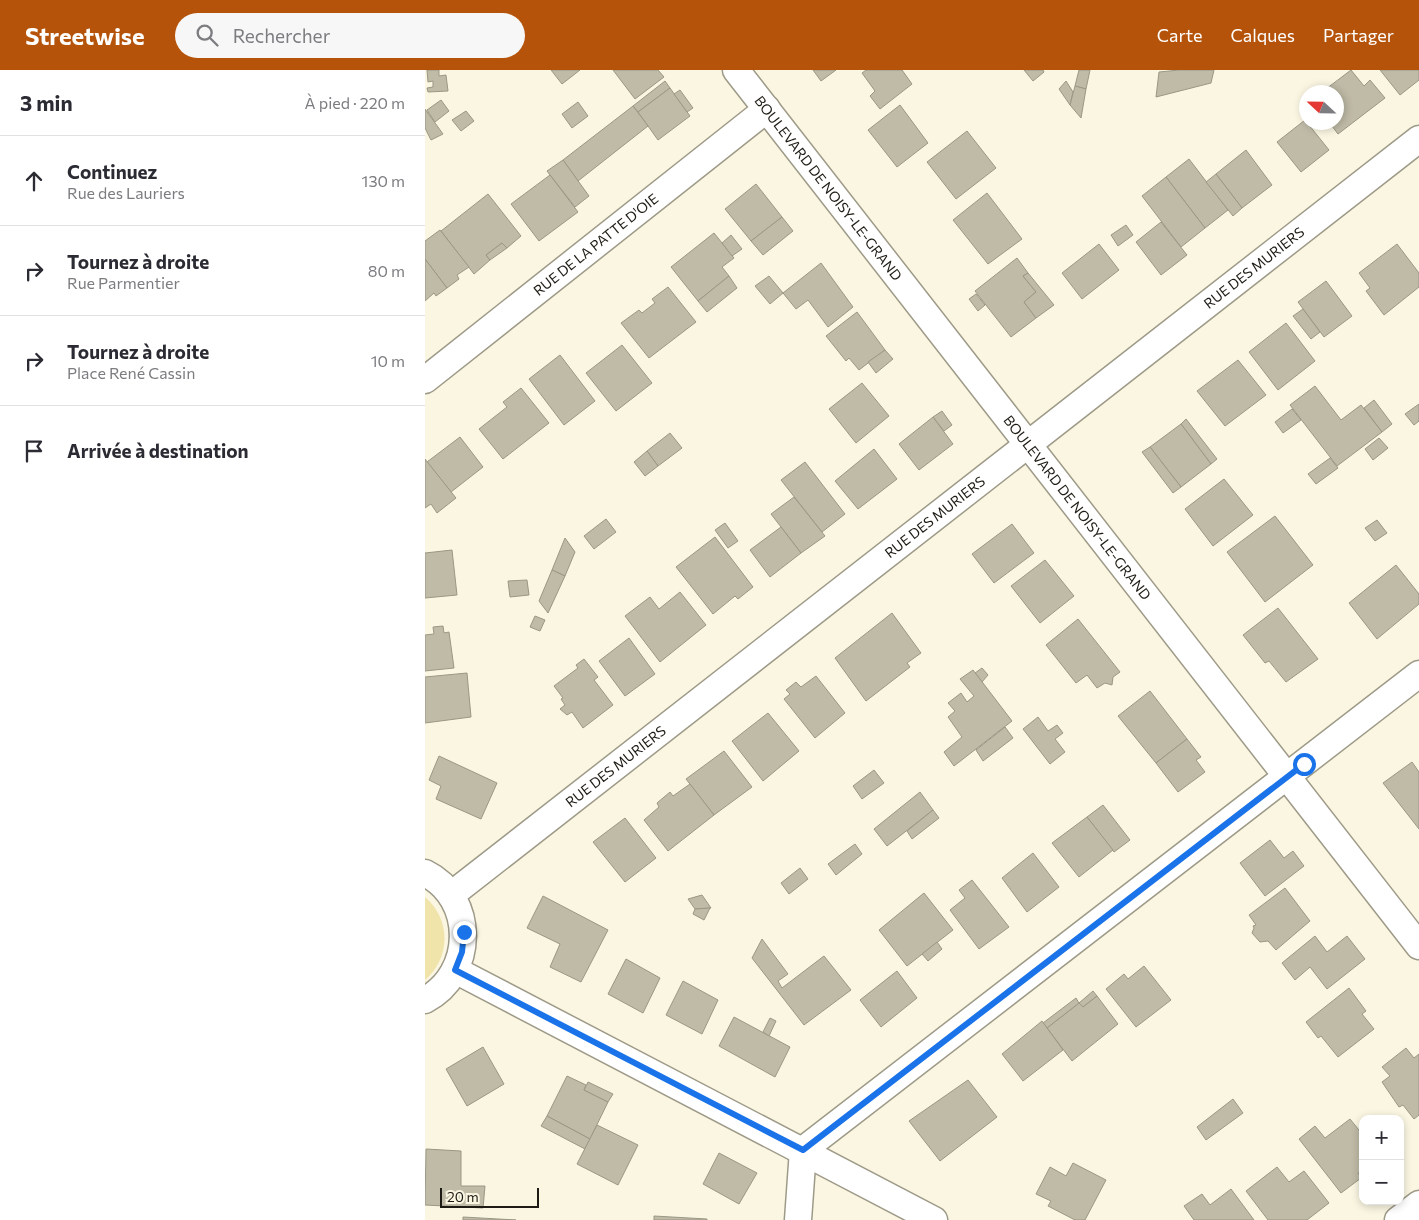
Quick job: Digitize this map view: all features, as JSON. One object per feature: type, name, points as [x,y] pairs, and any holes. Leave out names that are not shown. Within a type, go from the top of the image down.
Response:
[{"type":"street","name":"BOULEVARD DE NOISY-LE-GRAND","points":[[736,70],[1419,946]]},
{"type":"street","name":"RUE DE LA PATTE D'OIE","points":[[425,380],[767,109]]},
{"type":"street","name":"RUE DES MURIERS","points":[[451,895],[1419,139]]},
{"type":"street","points":[[798,1220],[803,1150],[1419,674]]},
{"type":"street","points":[[425,873],[436,880],[451,895],[460,912],[464,932],[462,952],[455,970],[443,986],[425,1000]]},
{"type":"street","points":[[455,970],[934,1220]]},
{"type":"street","points":[[1398,1220],[1419,1204]]},
{"type":"shaded area","points":[[425,897],[440,916],[445,938],[440,961],[425,980]]},
{"type":"building","points":[[427,70],[439,70],[439,76],[446,75],[448,91],[428,92],[427,88],[433,87],[433,81],[428,82]]},
{"type":"building","points":[[551,70],[580,70],[562,84]]},
{"type":"building","points":[[613,70],[658,70],[664,77],[635,99]]},
{"type":"building","points":[[813,70],[836,70],[821,81]]},
{"type":"building","points":[[866,70],[902,70],[912,84],[880,109],[870,96],[875,91],[862,73]]},
{"type":"building","points":[[1024,70],[1043,70],[1044,72],[1033,81]]},
{"type":"building","points":[[1079,70],[1090,70],[1086,89],[1075,86]]},
{"type":"building","points":[[1214,70],[1211,83],[1156,97],[1159,72]]},
{"type":"building","points":[[1351,70],[1364,86],[1370,80],[1385,98],[1344,129],[1344,85],[1331,85]]},
{"type":"building","points":[[1380,70],[1419,70],[1419,80],[1400,95]]},
{"type":"building","points":[[665,81],[670,88],[638,112],[633,106]]},
{"type":"building","points":[[1066,81],[1073,92],[1070,105],[1059,89]]},
{"type":"building","points":[[1075,86],[1086,89],[1081,118],[1070,105]]},
{"type":"building","points":[[670,88],[690,116],[658,140],[638,112]]},
{"type":"building","points":[[680,90],[693,108],[687,112],[674,94]]},
{"type":"building","points":[[441,100],[449,111],[435,122],[427,110]]},
{"type":"building","points":[[578,102],[588,116],[572,128],[562,114]]},
{"type":"building","points":[[900,105],[928,143],[897,167],[868,130]]},
{"type":"building","points":[[633,106],[648,126],[578,181],[563,160]]},
{"type":"building","points":[[425,109],[443,134],[431,140],[425,128]]},
{"type":"building","points":[[466,111],[474,121],[461,131],[452,120]]},
{"type":"building","points":[[1299,125],[1299,130],[1313,130],[1329,150],[1301,172],[1277,142]]},
{"type":"building","points":[[1335,130],[1343,130],[1338,134]]},
{"type":"building","points":[[967,131],[996,168],[956,199],[927,162]]},
{"type":"building","points":[[1246,150],[1272,185],[1242,208],[1216,174]]},
{"type":"building","points":[[1189,159],[1228,210],[1205,228],[1166,177]]},
{"type":"building","points":[[563,160],[589,196],[575,207],[547,171]]},
{"type":"building","points":[[1216,174],[1242,208],[1233,216],[1206,182]]},
{"type":"building","points":[[550,175],[578,212],[539,241],[511,204]]},
{"type":"building","points":[[1166,177],[1205,228],[1181,247],[1142,196]]},
{"type":"building","points":[[756,184],[782,217],[751,241],[725,209]]},
{"type":"building","points":[[987,193],[1022,239],[988,264],[953,220]]},
{"type":"building","points":[[488,194],[521,236],[507,248],[502,243],[486,255],[490,260],[474,274],[441,231]]},
{"type":"building","points":[[782,217],[793,231],[763,255],[751,241]]},
{"type":"building","points":[[1161,222],[1187,255],[1161,275],[1136,242]]},
{"type":"building","points":[[1126,225],[1133,235],[1118,246],[1111,235]]},
{"type":"building","points":[[440,230],[469,267],[457,275],[459,279],[447,288],[425,259],[425,241]]},
{"type":"building","points":[[714,233],[734,258],[722,267],[729,276],[698,301],[671,267]]},
{"type":"building","points":[[731,235],[742,249],[732,256],[722,243]]},
{"type":"building","points":[[502,243],[507,248],[490,260],[486,255]]},
{"type":"building","points":[[1099,244],[1119,270],[1082,299],[1062,273]]},
{"type":"building","points":[[1397,244],[1419,273],[1419,287],[1384,315],[1366,291],[1370,288],[1359,273]]},
{"type":"building","points":[[1017,258],[1028,273],[1023,276],[1036,292],[1024,302],[1036,318],[1011,337],[975,291]]},
{"type":"building","points":[[425,259],[447,288],[436,296],[434,293],[425,301]]},
{"type":"building","points":[[821,263],[853,307],[828,327],[808,300],[796,309],[783,293]]},
{"type":"building","points":[[1028,273],[1054,305],[1036,318],[1024,302],[1036,292],[1023,276]]},
{"type":"building","points":[[729,276],[737,288],[707,312],[698,301]]},
{"type":"building","points":[[769,276],[783,293],[770,304],[755,286]]},
{"type":"building","points":[[1326,281],[1352,316],[1324,337],[1298,302]]},
{"type":"building","points":[[668,287],[696,322],[649,358],[621,323],[639,310],[642,313],[655,303],[652,299]]},
{"type":"building","points":[[976,294],[985,305],[978,311],[969,299]]},
{"type":"building","points":[[1303,309],[1320,332],[1311,339],[1293,316]]},
{"type":"building","points":[[857,312],[885,350],[859,370],[849,358],[846,361],[826,336]]},
{"type":"building","points":[[1286,323],[1315,361],[1278,390],[1249,352]]},
{"type":"building","points":[[622,345],[652,383],[616,411],[586,373]]},
{"type":"building","points":[[885,350],[893,359],[876,373],[868,362]]},
{"type":"building","points":[[560,355],[595,401],[564,425],[529,379]]},
{"type":"building","points":[[1238,360],[1266,395],[1225,426],[1197,391]]},
{"type":"building","points":[[862,383],[889,416],[856,443],[829,409]]},
{"type":"building","points":[[1315,386],[1341,420],[1361,405],[1382,432],[1337,466],[1290,405]]},
{"type":"building","points":[[521,388],[549,423],[503,459],[479,429],[507,407],[503,402]]},
{"type":"building","points":[[1374,400],[1392,424],[1382,432],[1364,408]]},
{"type":"building","points":[[1419,404],[1419,421],[1414,425],[1405,414]]},
{"type":"building","points":[[1292,409],[1301,420],[1283,433],[1275,422]]},
{"type":"building","points":[[942,411],[952,425],[944,431],[933,417]]},
{"type":"building","points":[[933,417],[953,444],[919,470],[899,444]]},
{"type":"building","points":[[1186,419],[1217,459],[1211,464],[1181,424]]},
{"type":"building","points":[[1181,424],[1211,464],[1181,487],[1150,447]]},
{"type":"building","points":[[670,433],[682,448],[658,466],[647,451]]},
{"type":"building","points":[[460,437],[483,467],[451,492],[427,462]]},
{"type":"building","points":[[1379,438],[1388,448],[1373,460],[1365,449]]},
{"type":"building","points":[[1150,447],[1181,487],[1173,493],[1142,452]]},
{"type":"building","points":[[874,449],[897,479],[858,509],[835,481]]},
{"type":"building","points":[[647,451],[658,466],[645,476],[634,462]]},
{"type":"building","points":[[1330,458],[1338,468],[1316,484],[1308,474]]},
{"type":"building","points":[[425,459],[456,498],[437,513],[431,504],[425,508]]},
{"type":"building","points":[[805,462],[845,514],[822,532],[781,480]]},
{"type":"building","points":[[1224,479],[1253,515],[1213,546],[1185,509]]},
{"type":"building","points":[[794,497],[825,536],[801,553],[771,514]]},
{"type":"building","points":[[1275,516],[1313,565],[1265,602],[1227,552]]},
{"type":"building","points":[[606,519],[616,532],[594,549],[584,536]]},
{"type":"building","points":[[1377,520],[1387,533],[1375,541],[1365,528]]},
{"type":"building","points":[[725,523],[738,541],[728,548],[715,530]]},
{"type":"building","points":[[1012,524],[1034,553],[994,583],[972,554]]},
{"type":"building","points":[[781,527],[801,553],[770,577],[750,550]]},
{"type":"building","points":[[715,537],[753,587],[738,599],[735,596],[713,614],[676,567]]},
{"type":"building","points":[[565,538],[575,552],[565,576],[552,570]]},
{"type":"building","points":[[452,550],[457,595],[425,598],[425,553]]},
{"type":"building","points":[[1045,560],[1074,596],[1040,623],[1011,586]]},
{"type":"building","points":[[1396,565],[1419,594],[1419,604],[1377,639],[1349,603]]},
{"type":"building","points":[[552,570],[565,576],[548,613],[539,601]]},
{"type":"building","points":[[527,580],[529,595],[510,597],[508,581]]},
{"type":"building","points":[[680,592],[706,625],[660,662],[625,616],[650,597],[659,609]]},
{"type":"building","points":[[1278,608],[1318,659],[1286,682],[1269,661],[1265,663],[1243,635]]},
{"type":"building","points":[[892,613],[921,653],[907,663],[910,667],[866,701],[835,658]]},
{"type":"building","points":[[535,616],[545,620],[540,631],[530,627]]},
{"type":"building","points":[[1078,619],[1120,672],[1113,677],[1112,685],[1105,683],[1097,688],[1087,675],[1076,683],[1046,645]]},
{"type":"building","points":[[443,626],[444,633],[449,632],[454,668],[425,671],[425,635],[434,634],[433,627]]},
{"type":"building","points":[[629,638],[655,674],[625,696],[599,661]]},
{"type":"building","points":[[584,659],[598,677],[594,680],[613,705],[583,728],[572,712],[567,715],[560,709],[565,705],[561,699],[563,698],[554,686],[578,668],[576,665]]},
{"type":"building","points":[[982,668],[988,675],[982,682],[975,673]]},
{"type":"building","points":[[973,670],[1012,721],[954,766],[944,752],[962,737],[948,717],[955,711],[948,703],[961,693],[967,702],[974,696],[960,679]]},
{"type":"building","points":[[467,673],[471,717],[425,723],[425,677]]},
{"type":"building","points":[[816,676],[845,713],[815,738],[784,699],[790,694],[786,690],[796,682],[801,687]]},
{"type":"building","points":[[1150,691],[1187,739],[1156,763],[1118,716]]},
{"type":"building","points":[[768,713],[799,751],[763,781],[732,741]]},
{"type":"building","points":[[1038,717],[1048,731],[1057,725],[1063,733],[1055,739],[1065,752],[1050,764],[1023,729]]},
{"type":"building","points":[[1005,727],[1013,738],[983,761],[976,750]]},
{"type":"building","points":[[1187,739],[1201,757],[1196,760],[1205,772],[1178,792],[1156,763]]},
{"type":"building","points":[[724,751],[752,787],[714,815],[686,779]]},
{"type":"building","points":[[439,756],[497,783],[481,819],[436,799],[441,786],[429,780]]},
{"type":"building","points":[[1412,762],[1419,772],[1419,829],[1383,783]]},
{"type":"building","points":[[874,770],[884,783],[862,799],[853,786]]},
{"type":"building","points":[[690,784],[714,815],[668,851],[644,820],[659,807],[657,803],[670,792],[673,796]]},
{"type":"building","points":[[920,792],[933,810],[887,846],[874,829]]},
{"type":"building","points":[[1103,805],[1130,840],[1114,852],[1087,817]]},
{"type":"building","points":[[933,810],[939,818],[912,839],[907,831]]},
{"type":"building","points":[[1087,817],[1113,850],[1079,877],[1052,843]]},
{"type":"building","points":[[625,818],[656,858],[625,882],[593,842]]},
{"type":"building","points":[[1270,840],[1284,858],[1293,851],[1304,866],[1265,896],[1240,863]]},
{"type":"building","points":[[855,844],[862,854],[836,875],[828,864]]},
{"type":"building","points":[[1033,853],[1059,887],[1027,912],[1002,878]]},
{"type":"building","points":[[800,868],[808,879],[789,894],[781,883]]},
{"type":"building","points":[[972,880],[1009,927],[979,949],[950,910],[965,898],[959,890]]},
{"type":"building","points":[[1285,888],[1310,921],[1276,950],[1268,941],[1260,942],[1252,933],[1253,926],[1256,925],[1249,915]]},
{"type":"building","points":[[924,893],[953,930],[907,966],[879,930]]},
{"type":"building","points":[[702,895],[711,908],[695,909],[688,899]]},
{"type":"building","points":[[543,896],[608,930],[581,982],[550,967],[560,944],[527,928]]},
{"type":"building","points":[[710,908],[704,920],[693,914],[695,909]]},
{"type":"building","points":[[1315,936],[1327,952],[1347,936],[1365,959],[1327,989],[1310,967],[1295,980],[1282,963]]},
{"type":"building","points":[[762,939],[788,974],[778,981],[782,988],[824,956],[851,990],[804,1025],[752,958]]},
{"type":"building","points":[[937,942],[942,949],[928,961],[922,954]]},
{"type":"building","points":[[626,959],[660,978],[643,1013],[608,994]]},
{"type":"building","points":[[1144,966],[1171,1000],[1136,1027],[1106,989],[1124,974],[1128,979]]},
{"type":"building","points":[[897,971],[917,998],[881,1027],[860,1000]]},
{"type":"building","points":[[683,981],[718,1000],[702,1034],[666,1015]]},
{"type":"building","points":[[1349,988],[1366,1011],[1362,1014],[1374,1029],[1338,1057],[1321,1036],[1318,1038],[1306,1022]]},
{"type":"building","points":[[1093,991],[1097,996],[1083,1007],[1079,1003]]},
{"type":"building","points":[[1097,996],[1118,1024],[1072,1061],[1047,1028],[1079,1003],[1083,1007]]},
{"type":"building","points":[[1076,998],[1079,1003],[1047,1028],[1043,1023]]},
{"type":"building","points":[[734,1017],[790,1047],[775,1077],[719,1046]]},
{"type":"building","points":[[770,1018],[776,1021],[769,1036],[763,1032]]},
{"type":"building","points":[[1042,1021],[1063,1050],[1023,1081],[1002,1054]]},
{"type":"building","points":[[483,1047],[504,1084],[467,1106],[446,1069]]},
{"type":"building","points":[[1406,1048],[1414,1058],[1419,1054],[1419,1115],[1414,1119],[1403,1105],[1399,1107],[1382,1082],[1390,1076],[1382,1067]]},
{"type":"building","points":[[567,1076],[586,1085],[584,1090],[608,1102],[590,1139],[547,1116]]},
{"type":"building","points":[[968,1080],[997,1117],[940,1161],[909,1121]]},
{"type":"building","points":[[588,1082],[613,1094],[608,1102],[584,1090]]},
{"type":"building","points":[[1233,1099],[1243,1113],[1206,1140],[1197,1127]]},
{"type":"building","points":[[547,1116],[590,1139],[585,1149],[541,1126]]},
{"type":"building","points":[[1350,1119],[1359,1130],[1359,1180],[1341,1193],[1299,1139],[1315,1126],[1325,1138]]},
{"type":"building","points":[[597,1125],[638,1145],[618,1185],[577,1164]]},
{"type":"building","points":[[426,1149],[461,1151],[461,1186],[485,1186],[483,1208],[425,1205]]},
{"type":"building","points":[[719,1153],[757,1173],[739,1204],[703,1184]]},
{"type":"building","points":[[1073,1163],[1106,1180],[1085,1220],[1075,1220],[1048,1206],[1051,1201],[1036,1194],[1050,1167],[1066,1176]]},
{"type":"building","points":[[1277,1167],[1289,1182],[1304,1171],[1329,1203],[1307,1220],[1268,1220],[1246,1191]]},
{"type":"building","points":[[1231,1189],[1254,1220],[1194,1220],[1184,1206],[1202,1194],[1210,1205]]},
{"type":"building","points":[[654,1216],[707,1219],[707,1220],[654,1220]]},
{"type":"building","points":[[463,1217],[516,1220],[463,1220]]},
{"type":"route","points":[[464,932],[462,952],[455,970],[803,1150],[1304,764]]}]
